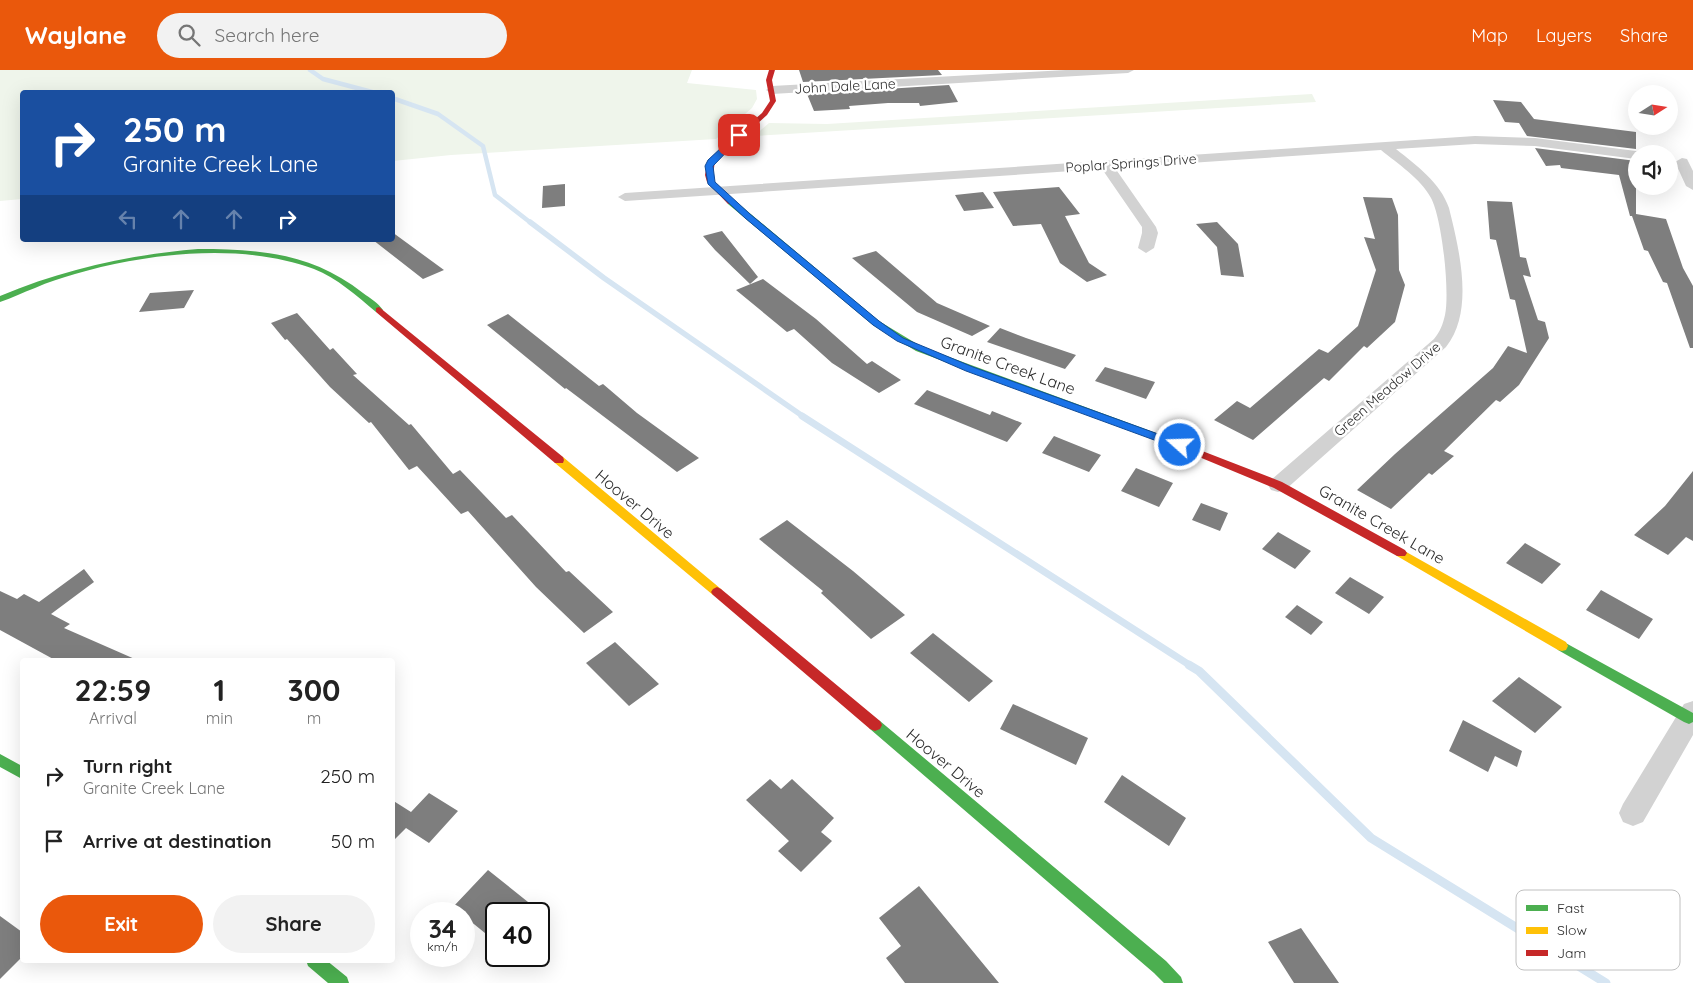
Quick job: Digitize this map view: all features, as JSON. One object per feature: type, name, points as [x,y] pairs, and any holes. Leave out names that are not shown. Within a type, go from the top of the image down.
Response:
[{"type":"street","points":[[718,191],[709,175],[712,160],[765,114],[773,101],[769,74],[772,70]]},
{"type":"street","name":"John Dale Lane","points":[[772,90],[998,74],[1128,70]]},
{"type":"street","name":"Poplar Springs Drive","points":[[625,197],[1105,164],[1501,140],[1571,146],[1628,154]]},
{"type":"street","name":"Green Meadow Drive","points":[[1278,485],[1440,344],[1452,326],[1455,310],[1448,238],[1445,216],[1439,199],[1422,179],[1384,146]]},
{"type":"street","points":[[1681,162],[1693,186]]},
{"type":"street","points":[[1105,164],[1149,227],[1150,233],[1146,248]]},
{"type":"street","name":"Granite Creek Lane","points":[[718,191],[876,323],[900,340],[969,369],[1198,452],[1278,485],[1330,512],[1630,686],[1691,715]]},
{"type":"street","name":"Hoover Drive","points":[[0,299],[27,286],[68,271],[107,262],[163,255],[229,253],[266,255],[297,261],[325,271],[390,319],[1047,869],[1160,967],[1175,983]]},
{"type":"street","points":[[1633,813],[1691,715]]},
{"type":"street","points":[[0,760],[20,772]]},
{"type":"street","points":[[318,963],[341,983]]},
{"type":"shaded area","points":[[0,70],[692,70],[687,83],[756,90],[757,99],[752,108],[716,139],[451,155],[395,161],[395,90],[20,90],[20,199],[0,201]]},
{"type":"shaded area","points":[[1312,94],[1316,102],[754,136],[769,123],[827,124]]},
{"type":"building","points":[[799,70],[938,70],[942,75],[803,82]]},
{"type":"building","points":[[949,85],[958,102],[920,106],[919,103],[888,103],[849,106],[850,109],[814,111],[807,94]]},
{"type":"building","points":[[1493,100],[1521,102],[1534,119],[1628,131],[1628,135],[1636,135],[1636,145],[1628,145],[1628,148],[1527,136],[1519,123],[1505,122]]},
{"type":"building","points":[[1535,148],[1628,160],[1628,195],[1636,195],[1636,214],[1666,219],[1683,268],[1693,286],[1693,348],[1690,348],[1667,283],[1663,282],[1648,251],[1644,250],[1632,216],[1630,216],[1619,175],[1561,168],[1560,165],[1546,166]]},
{"type":"building","points":[[565,184],[565,206],[542,208],[543,186]]},
{"type":"building","points":[[1059,187],[1080,214],[1065,216],[1089,263],[1107,275],[1087,282],[1060,263],[1041,224],[1013,226],[993,192]]},
{"type":"building","points":[[983,192],[994,208],[964,211],[955,195]]},
{"type":"building","points":[[1363,197],[1392,198],[1398,215],[1399,270],[1405,285],[1395,322],[1367,348],[1364,346],[1329,381],[1324,378],[1253,440],[1214,420],[1237,401],[1250,408],[1319,349],[1328,353],[1358,326],[1376,270],[1364,237],[1375,239]]},
{"type":"building","points":[[1487,201],[1512,202],[1520,257],[1526,258],[1531,277],[1523,275],[1538,320],[1545,322],[1549,338],[1519,385],[1500,402],[1496,400],[1444,451],[1454,456],[1432,475],[1429,473],[1391,509],[1357,490],[1493,368],[1508,346],[1527,353],[1515,300],[1510,299],[1496,240],[1490,239]]},
{"type":"building","points":[[1217,222],[1238,244],[1244,277],[1221,275],[1217,247],[1196,224]]},
{"type":"building","points":[[722,231],[758,277],[750,284],[703,236]]},
{"type":"building","points":[[395,234],[444,270],[423,279],[376,242],[395,242]]},
{"type":"building","points":[[876,251],[937,303],[990,326],[972,336],[917,312],[852,258]]},
{"type":"building","points":[[763,279],[816,319],[867,364],[872,361],[901,380],[879,393],[832,363],[794,329],[787,332],[736,290]]},
{"type":"building","points":[[194,290],[184,308],[139,312],[150,293]]},
{"type":"building","points":[[297,313],[330,350],[333,348],[357,374],[353,375],[409,425],[411,424],[453,474],[460,470],[506,518],[512,515],[566,572],[569,571],[613,612],[584,633],[536,587],[468,511],[461,514],[417,466],[409,470],[371,422],[369,423],[330,387],[271,323]]},
{"type":"building","points":[[508,314],[599,386],[603,384],[637,413],[699,458],[677,472],[565,389],[487,325]]},
{"type":"building","points":[[1000,328],[1076,355],[1065,369],[987,342]]},
{"type":"building","points":[[1105,367],[1155,382],[1146,399],[1095,381]]},
{"type":"building","points":[[927,390],[990,415],[992,411],[1022,423],[1007,442],[914,404]]},
{"type":"building","points":[[1054,436],[1101,455],[1089,472],[1042,453]]},
{"type":"building","points":[[1136,468],[1173,483],[1159,507],[1121,491]]},
{"type":"building","points":[[1693,471],[1693,541],[1686,537],[1668,555],[1634,535],[1665,506]]},
{"type":"building","points":[[1201,503],[1228,513],[1220,531],[1192,520]]},
{"type":"building","points":[[787,520],[853,571],[905,615],[871,639],[821,593],[823,591],[759,539]]},
{"type":"building","points":[[1278,532],[1311,551],[1295,569],[1262,549]]},
{"type":"building","points":[[1525,543],[1561,564],[1542,584],[1506,563]]},
{"type":"building","points":[[84,569],[94,582],[51,614],[70,624],[64,628],[132,658],[51,658],[0,630],[0,591],[17,599],[24,594],[39,602]]},
{"type":"building","points":[[1350,577],[1384,597],[1369,614],[1335,593]]},
{"type":"building","points":[[1601,590],[1653,619],[1639,639],[1586,610]]},
{"type":"building","points":[[1297,605],[1323,622],[1311,635],[1285,617]]},
{"type":"building","points":[[933,633],[993,681],[969,702],[910,653]]},
{"type":"building","points":[[615,642],[659,684],[629,706],[586,663]]},
{"type":"building","points":[[1519,677],[1562,707],[1535,733],[1492,701]]},
{"type":"building","points":[[1013,704],[1088,738],[1076,765],[1000,729]]},
{"type":"building","points":[[1463,720],[1522,751],[1517,767],[1495,756],[1488,772],[1449,751]]},
{"type":"building","points":[[1122,775],[1186,818],[1169,846],[1104,802]]},
{"type":"building","points":[[770,779],[781,789],[792,779],[834,818],[821,832],[832,841],[801,872],[778,851],[789,841],[746,800]]},
{"type":"building","points":[[429,793],[458,811],[429,843],[406,828],[395,839],[395,802],[411,812]]},
{"type":"building","points":[[488,870],[528,902],[485,902],[485,933],[475,925],[475,902],[458,902]]},
{"type":"building","points":[[919,886],[999,983],[905,983],[886,958],[901,946],[879,918]]},
{"type":"building","points":[[0,916],[20,931],[20,959],[0,979]]},
{"type":"building","points":[[1301,928],[1339,983],[1294,983],[1268,942]]},
{"type":"waterway","points":[[310,70],[323,79],[364,90]]},
{"type":"waterway","points":[[395,99],[438,114],[483,146],[495,195],[531,223]]},
{"type":"waterway","points":[[530,222],[604,278],[804,417]]},
{"type":"waterway","points":[[802,416],[1191,666]]},
{"type":"waterway","points":[[1189,665],[1199,671],[1371,838],[1516,927]]},
{"type":"waterway","points":[[1585,970],[1606,983]]},
{"type":"traffic: fast","points":[[731,202],[876,323],[919,349],[1179,445]]},
{"type":"traffic: fast","points":[[0,299],[73,272],[114,262],[198,251],[240,252],[279,257],[316,267],[341,280],[379,310]]},
{"type":"traffic: fast","points":[[1562,646],[1689,718]]},
{"type":"traffic: fast","points":[[875,725],[1160,967],[1175,983]]},
{"type":"traffic: fast","points":[[0,760],[20,772]]},
{"type":"traffic: fast","points":[[318,963],[341,983]]},
{"type":"traffic: slow","points":[[559,460],[717,592]]},
{"type":"traffic: slow","points":[[1401,553],[1562,646]]},
{"type":"traffic: jam","points":[[731,202],[711,182],[709,175],[712,160],[765,114],[773,101],[769,80],[772,70]]},
{"type":"traffic: jam","points":[[379,310],[559,460]]},
{"type":"traffic: jam","points":[[1179,445],[1278,485],[1401,553]]},
{"type":"traffic: jam","points":[[717,592],[875,725]]},
{"type":"route","points":[[739,135],[720,151],[709,166],[711,182],[718,191],[876,323],[900,340],[969,369],[1180,445]]}]
